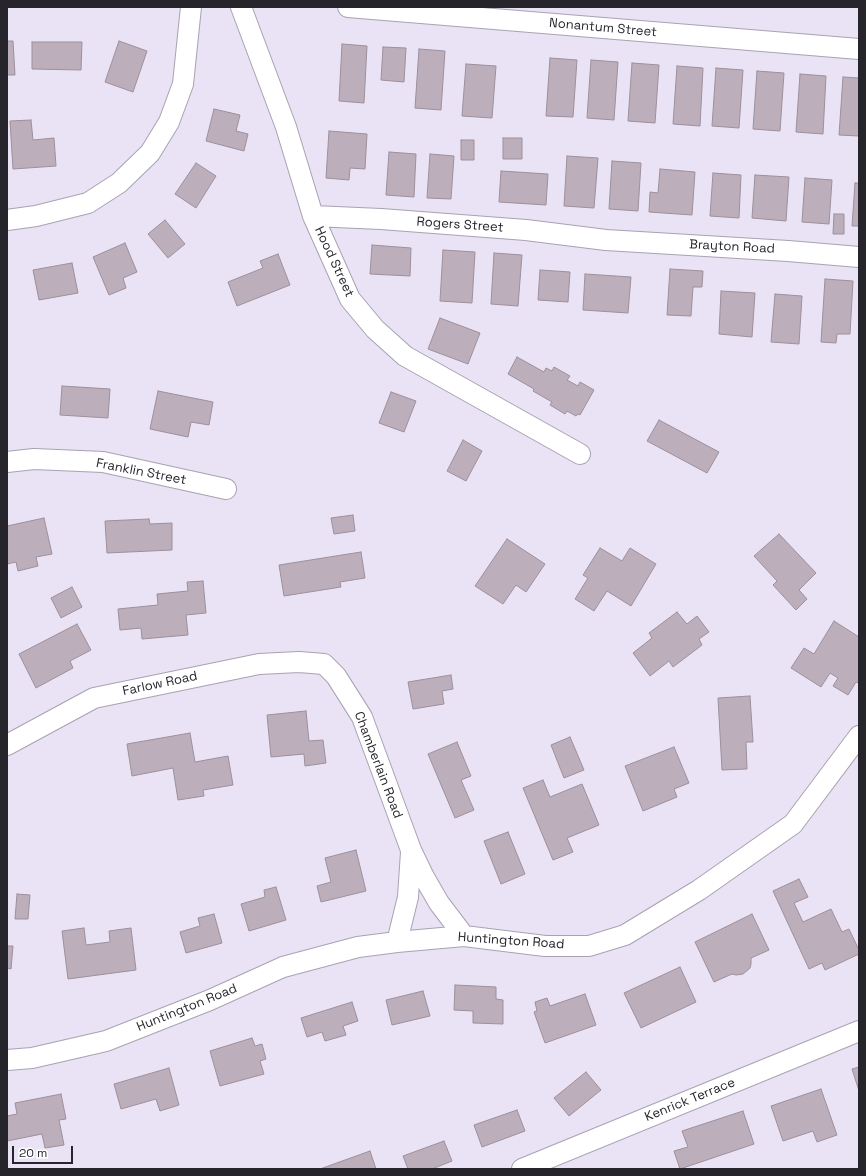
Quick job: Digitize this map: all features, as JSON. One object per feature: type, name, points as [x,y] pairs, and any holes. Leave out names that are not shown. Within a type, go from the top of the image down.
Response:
[{"type":"street","points":[[7,220],[36,216],[88,203],[119,183],[150,153],[170,122],[182,84],[191,7]]},
{"type":"street","name":"Hood Street","points":[[241,7],[286,127],[313,216],[350,299],[375,329],[405,356],[580,454]]},
{"type":"street","name":"Nonantum Street","points":[[348,7],[509,14],[859,49]]},
{"type":"street","name":"Rogers Street","points":[[313,216],[381,219],[526,230],[606,240]]},
{"type":"street","name":"Brayton Road","points":[[606,240],[788,250],[859,257]]},
{"type":"street","name":"Franklin Street","points":[[7,462],[34,459],[103,462],[226,489]]},
{"type":"street","name":"Farlow Road","points":[[7,745],[94,698],[259,664],[299,662],[325,665]]},
{"type":"street","name":"Chamberlain Road","points":[[325,665],[336,676],[362,717],[411,850],[439,903],[464,936]]},
{"type":"street","name":"Huntington Road","points":[[7,1060],[32,1058],[106,1041],[210,1000],[283,967],[358,947],[464,936],[545,946],[589,946],[625,934],[699,890],[793,824],[859,736]]},
{"type":"street","name":"Chamberlain Road","points":[[397,942],[408,897],[411,850]]},
{"type":"street","name":"Kenrick Terrace","points":[[522,1169],[859,1031]]},
{"type":"building","points":[[7,41],[13,41],[15,75],[7,75]]},
{"type":"building","points":[[119,41],[147,51],[133,92],[105,82]]},
{"type":"building","points":[[32,42],[82,42],[81,70],[32,69]]},
{"type":"building","points":[[342,44],[367,46],[364,103],[339,101]]},
{"type":"building","points":[[383,47],[406,48],[404,82],[381,80]]},
{"type":"building","points":[[419,49],[445,51],[441,110],[415,108]]},
{"type":"building","points":[[550,58],[577,60],[573,117],[546,116]]},
{"type":"building","points":[[591,60],[618,62],[614,120],[587,118]]},
{"type":"building","points":[[632,63],[659,65],[655,123],[628,121]]},
{"type":"building","points":[[466,64],[496,66],[492,118],[462,116]]},
{"type":"building","points":[[677,66],[703,68],[700,126],[673,124]]},
{"type":"building","points":[[716,68],[743,70],[739,128],[712,126]]},
{"type":"building","points":[[757,71],[784,73],[780,131],[753,129]]},
{"type":"building","points":[[800,74],[826,76],[823,134],[796,132]]},
{"type":"building","points":[[843,77],[859,78],[859,136],[839,135]]},
{"type":"building","points":[[214,109],[240,115],[236,131],[248,134],[244,151],[206,141]]},
{"type":"building","points":[[31,120],[33,140],[54,138],[56,166],[13,169],[10,121]]},
{"type":"building","points":[[329,131],[367,134],[365,169],[350,168],[349,180],[326,178]]},
{"type":"building","points":[[503,138],[522,138],[522,159],[503,159]]},
{"type":"building","points":[[461,140],[474,140],[474,160],[461,160]]},
{"type":"building","points":[[389,152],[416,154],[414,197],[386,195]]},
{"type":"building","points":[[430,154],[454,156],[451,199],[427,198]]},
{"type":"building","points":[[567,156],[598,158],[594,208],[564,206]]},
{"type":"building","points":[[612,161],[641,163],[638,211],[609,209]]},
{"type":"building","points":[[196,163],[216,176],[196,208],[175,194]]},
{"type":"building","points":[[660,169],[695,172],[692,215],[649,212],[650,192],[658,193]]},
{"type":"building","points":[[501,171],[548,174],[546,205],[499,202]]},
{"type":"building","points":[[713,173],[741,175],[739,218],[710,216]]},
{"type":"building","points":[[755,175],[789,177],[786,221],[752,218]]},
{"type":"building","points":[[805,178],[832,180],[829,224],[802,222]]},
{"type":"building","points":[[855,183],[859,183],[859,226],[852,226]]},
{"type":"building","points":[[834,214],[844,214],[844,234],[833,234]]},
{"type":"building","points":[[165,220],[185,244],[168,258],[148,234]]},
{"type":"building","points":[[125,243],[137,272],[123,278],[126,288],[109,295],[93,257]]},
{"type":"building","points":[[372,245],[411,248],[410,276],[370,274]]},
{"type":"building","points":[[443,250],[475,252],[472,303],[440,301]]},
{"type":"building","points":[[494,253],[522,255],[518,306],[491,304]]},
{"type":"building","points":[[278,254],[290,285],[237,306],[228,282],[263,268],[260,261]]},
{"type":"building","points":[[72,263],[78,293],[39,300],[33,270]]},
{"type":"building","points":[[670,269],[703,271],[702,287],[693,287],[691,316],[667,315]]},
{"type":"building","points":[[540,270],[570,272],[568,302],[538,300]]},
{"type":"building","points":[[585,274],[631,277],[628,313],[583,310]]},
{"type":"building","points":[[825,279],[853,281],[850,334],[837,334],[836,343],[821,342]]},
{"type":"building","points":[[721,291],[755,293],[752,337],[719,334]]},
{"type":"building","points":[[775,294],[802,296],[799,344],[771,342]]},
{"type":"building","points":[[440,318],[480,333],[468,364],[428,349]]},
{"type":"building","points":[[517,357],[544,372],[546,368],[552,371],[554,367],[570,376],[567,380],[578,386],[580,382],[594,390],[580,415],[578,414],[576,416],[567,411],[565,414],[550,405],[552,402],[533,391],[534,389],[508,374]]},
{"type":"building","points":[[62,386],[110,389],[108,418],[60,415]]},
{"type":"building","points":[[158,391],[213,402],[209,425],[191,422],[188,437],[150,429]]},
{"type":"building","points":[[391,392],[416,401],[404,432],[379,423]]},
{"type":"building","points":[[659,420],[719,452],[707,473],[647,441]]},
{"type":"building","points":[[463,440],[482,451],[466,481],[447,471]]},
{"type":"building","points":[[353,515],[355,531],[334,534],[331,518]]},
{"type":"building","points":[[44,518],[52,554],[36,557],[38,566],[18,571],[16,562],[7,564],[7,526]]},
{"type":"building","points":[[149,519],[150,524],[172,523],[172,550],[107,553],[105,521]]},
{"type":"building","points":[[779,534],[816,573],[799,590],[807,599],[796,610],[773,585],[777,581],[754,556]]},
{"type":"building","points":[[507,539],[545,564],[526,592],[516,585],[503,604],[475,586]]},
{"type":"building","points":[[600,548],[622,561],[630,548],[656,564],[631,606],[607,591],[594,611],[575,599],[588,578],[583,575]]},
{"type":"building","points":[[361,552],[365,578],[340,582],[341,587],[284,596],[279,565]]},
{"type":"building","points":[[203,581],[206,613],[186,615],[188,635],[142,639],[141,628],[120,630],[118,609],[158,605],[157,594],[188,591],[187,582]]},
{"type":"building","points":[[72,587],[82,607],[61,618],[51,598]]},
{"type":"building","points":[[677,612],[687,624],[697,616],[709,632],[699,639],[702,645],[673,667],[669,661],[650,676],[633,653],[652,638],[649,633]]},
{"type":"building","points":[[834,621],[859,637],[859,683],[856,682],[848,695],[833,686],[838,678],[830,673],[821,687],[791,668],[804,648],[814,654]]},
{"type":"building","points":[[77,624],[91,650],[70,661],[73,668],[36,688],[19,654]]},
{"type":"building","points":[[451,675],[453,689],[442,691],[444,704],[413,709],[408,682]]},
{"type":"building","points":[[750,696],[753,742],[746,742],[747,769],[722,770],[718,698]]},
{"type":"building","points":[[306,711],[309,741],[323,740],[326,763],[305,766],[304,754],[271,757],[267,715]]},
{"type":"building","points":[[190,733],[195,762],[228,756],[233,785],[203,790],[204,796],[178,800],[173,768],[132,776],[127,744]]},
{"type":"building","points":[[570,737],[584,770],[564,778],[551,745]]},
{"type":"building","points":[[457,742],[471,776],[461,780],[474,810],[455,818],[428,754]]},
{"type":"building","points":[[674,747],[689,783],[674,789],[677,797],[643,811],[625,766]]},
{"type":"building","points":[[543,780],[550,797],[582,784],[599,825],[567,838],[573,852],[553,860],[523,788]]},
{"type":"building","points":[[508,832],[525,874],[501,884],[484,841]]},
{"type":"building","points":[[356,850],[366,891],[321,902],[317,886],[331,882],[325,858]]},
{"type":"building","points":[[799,879],[808,897],[794,903],[803,922],[831,909],[842,932],[849,929],[859,950],[859,954],[825,970],[822,963],[809,969],[773,891]]},
{"type":"building","points":[[276,887],[286,920],[249,931],[241,904],[265,897],[264,890]]},
{"type":"building","points":[[17,894],[30,895],[28,919],[15,919]]},
{"type":"building","points":[[214,914],[222,943],[186,953],[180,932],[200,926],[198,918]]},
{"type":"building","points":[[752,914],[769,950],[751,958],[750,968],[743,974],[732,974],[714,982],[695,942]]},
{"type":"building","points":[[84,928],[86,945],[110,942],[109,931],[131,928],[136,970],[68,979],[62,931]]},
{"type":"building","points":[[7,946],[13,946],[11,969],[7,968]]},
{"type":"building","points":[[680,967],[696,1002],[641,1028],[624,993]]},
{"type":"building","points":[[455,985],[496,987],[496,999],[503,1000],[503,1024],[473,1023],[473,1011],[454,1010]]},
{"type":"building","points":[[423,991],[430,1016],[392,1025],[386,1000]]},
{"type":"building","points":[[585,994],[596,1025],[545,1043],[534,1012],[537,1011],[535,1002],[547,998],[550,1006]]},
{"type":"building","points":[[352,1002],[358,1021],[343,1026],[346,1035],[325,1041],[322,1032],[307,1037],[301,1018]]},
{"type":"building","points":[[252,1038],[255,1046],[262,1044],[266,1059],[260,1061],[264,1074],[220,1086],[210,1051]]},
{"type":"building","points":[[859,1067],[859,1091],[852,1069]]},
{"type":"building","points":[[169,1068],[179,1105],[160,1111],[156,1099],[121,1109],[114,1084]]},
{"type":"building","points":[[586,1072],[601,1090],[569,1116],[554,1098]]},
{"type":"building","points":[[821,1089],[837,1135],[817,1142],[813,1131],[783,1141],[771,1106]]},
{"type":"building","points":[[61,1094],[66,1119],[59,1120],[64,1145],[45,1148],[42,1134],[7,1141],[7,1116],[17,1114],[15,1103]]},
{"type":"building","points":[[517,1110],[525,1131],[482,1147],[474,1125]]},
{"type":"building","points":[[743,1111],[754,1144],[680,1169],[674,1151],[688,1147],[682,1131]]},
{"type":"building","points":[[444,1141],[452,1161],[432,1169],[408,1169],[403,1156]]},
{"type":"building","points":[[370,1151],[376,1169],[320,1169]]}]
